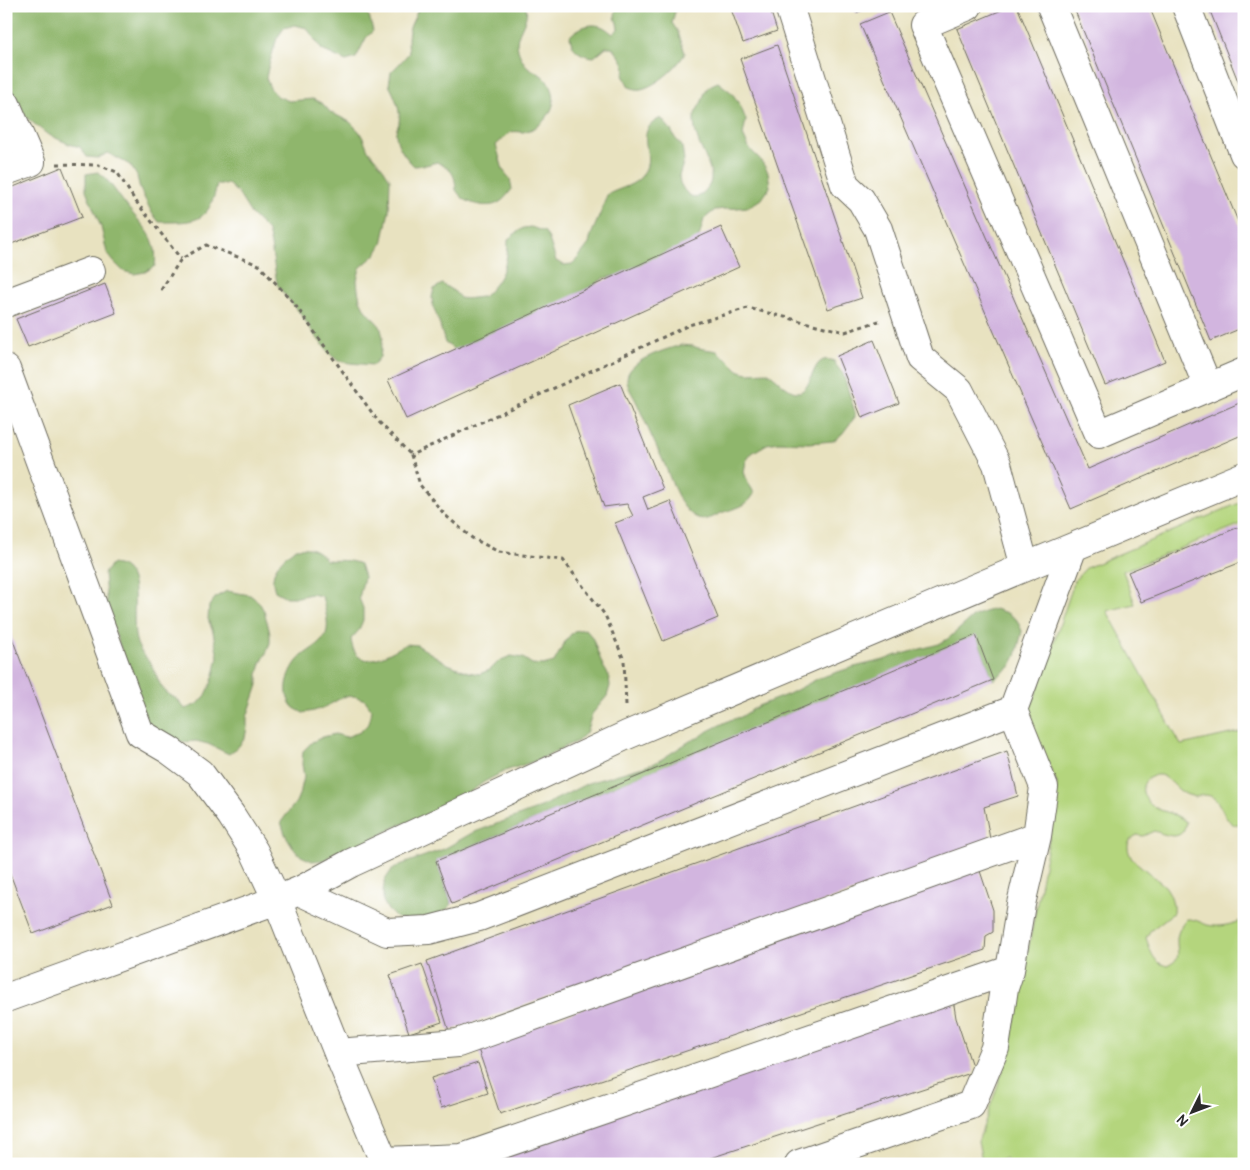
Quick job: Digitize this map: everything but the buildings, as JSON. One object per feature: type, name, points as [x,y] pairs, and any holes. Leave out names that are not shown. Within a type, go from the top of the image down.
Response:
[{"type":"lane","points":[[789,6],[845,185],[861,200],[878,229],[920,358],[959,390],[997,464],[1025,566]]},
{"type":"lane","points":[[968,6],[923,25],[1099,434],[1244,372]]},
{"type":"lane","points":[[1051,6],[1208,387]]},
{"type":"lane","points":[[1186,6],[1244,154]]},
{"type":"lane","points":[[6,104],[18,167]]},
{"type":"lane","points":[[6,303],[91,271]]},
{"type":"lane","points":[[6,369],[140,733],[169,750],[200,773],[288,896],[338,1053],[384,1162],[462,1158],[1010,970]]},
{"type":"lane","points":[[8,994],[288,896],[352,863],[627,735],[1025,566],[1073,548],[1244,476]]},
{"type":"lane","points":[[799,1164],[971,1105],[995,1048],[1004,988],[1010,970],[1021,904],[1037,836],[1044,787],[1013,710],[1073,548]]},
{"type":"lane","points":[[288,896],[387,932],[429,930],[479,917],[1013,710]]},
{"type":"lane","points":[[338,1053],[458,1043],[1037,836]]},
{"type":"path","points":[[18,167],[98,165],[117,172],[134,199],[180,259]]},
{"type":"path","points":[[161,290],[180,259],[206,245],[259,265],[293,302],[378,422],[411,455],[420,485],[445,515],[472,538],[499,552],[563,560],[605,616],[624,660],[627,735]]},
{"type":"path","points":[[411,455],[689,325],[748,308],[845,332],[906,313]]},
{"type":"green space","points":[[6,6],[356,6],[366,13],[370,19],[373,31],[366,38],[356,58],[346,61],[322,50],[307,28],[295,25],[284,28],[277,38],[266,78],[270,88],[277,96],[289,101],[313,99],[323,104],[330,112],[350,122],[359,131],[368,150],[390,179],[389,211],[382,244],[376,254],[360,268],[357,280],[360,300],[365,310],[380,326],[383,337],[380,357],[373,365],[338,361],[329,353],[277,284],[268,231],[251,214],[238,193],[228,184],[217,184],[210,207],[205,214],[198,218],[182,222],[159,222],[152,213],[140,189],[137,176],[130,165],[108,153],[98,158],[87,157],[80,147],[47,134],[27,118],[19,108],[6,80]]},
{"type":"green space","points":[[419,6],[526,6],[526,18],[518,38],[518,50],[526,65],[542,76],[548,83],[554,100],[547,117],[536,127],[523,132],[511,132],[496,145],[503,170],[510,179],[512,189],[506,197],[495,205],[481,205],[464,199],[456,190],[454,176],[446,167],[437,162],[414,166],[398,144],[396,130],[399,123],[399,113],[389,85],[391,72],[409,53],[409,32]]},
{"type":"green space","points":[[616,6],[674,6],[675,12],[672,23],[678,32],[685,53],[666,75],[647,87],[638,89],[629,87],[623,75],[625,69],[623,62],[612,47],[606,47],[594,57],[581,54],[572,45],[570,36],[585,26],[599,26],[613,34],[618,29],[615,17]]},
{"type":"green space","points":[[718,82],[732,93],[740,105],[746,120],[743,135],[749,148],[760,159],[768,172],[770,187],[762,199],[748,207],[715,210],[704,219],[700,234],[693,247],[621,275],[604,278],[591,287],[460,353],[445,343],[433,306],[432,297],[434,289],[442,284],[455,292],[460,298],[483,297],[490,291],[503,271],[507,256],[508,239],[523,228],[531,227],[545,232],[556,261],[564,265],[572,264],[589,244],[607,195],[635,182],[645,171],[648,162],[647,131],[652,124],[661,118],[682,146],[684,160],[679,176],[680,183],[689,195],[696,198],[703,193],[710,183],[711,172],[699,144],[694,117],[707,89]]},
{"type":"green space","points":[[98,172],[110,183],[152,239],[156,255],[155,266],[145,272],[134,274],[123,271],[107,253],[101,227],[86,190],[86,174]]},
{"type":"green space","points":[[681,345],[717,351],[738,370],[749,373],[767,372],[789,389],[796,392],[802,391],[806,387],[820,362],[826,360],[834,361],[843,374],[855,417],[842,434],[833,441],[809,443],[778,442],[767,444],[752,453],[746,461],[744,472],[754,494],[751,499],[739,507],[712,518],[695,517],[685,508],[674,487],[627,381],[628,374],[637,363],[651,355]]},
{"type":"green space","points":[[1244,501],[1244,523],[1123,571],[1135,604],[1107,611],[1181,745],[1244,731],[1244,825],[1236,825],[1230,821],[1225,816],[1218,802],[1212,797],[1206,795],[1196,797],[1187,795],[1167,778],[1156,775],[1149,778],[1144,784],[1143,792],[1146,799],[1155,808],[1181,818],[1186,822],[1184,829],[1182,833],[1174,836],[1154,831],[1143,836],[1137,835],[1129,842],[1128,848],[1132,859],[1165,886],[1172,899],[1173,913],[1150,931],[1146,938],[1158,962],[1167,966],[1175,961],[1178,953],[1178,934],[1187,919],[1217,926],[1244,920],[1244,1164],[1011,1164],[1005,1158],[993,1164],[983,1164],[978,1142],[1008,1056],[1055,808],[1057,783],[1026,716],[1036,694],[1075,580],[1086,568]]},
{"type":"green space","points":[[296,548],[313,549],[326,560],[356,562],[360,564],[364,577],[359,598],[363,608],[363,620],[359,630],[351,639],[354,650],[359,657],[373,659],[390,653],[406,644],[417,645],[448,664],[479,674],[490,670],[499,661],[511,656],[523,658],[532,664],[543,665],[554,662],[566,640],[574,631],[585,629],[592,637],[603,666],[609,676],[610,686],[607,696],[592,714],[586,733],[578,741],[538,760],[505,771],[484,782],[466,795],[395,827],[366,843],[334,853],[325,860],[312,861],[301,856],[285,834],[281,822],[296,802],[301,790],[304,777],[303,751],[312,742],[323,737],[335,734],[346,737],[360,732],[369,723],[372,710],[365,700],[354,696],[343,697],[325,707],[303,713],[294,708],[289,702],[287,683],[294,665],[324,638],[327,629],[322,596],[311,594],[286,597],[275,591],[273,585],[274,573],[285,557]]},
{"type":"green space","points":[[112,564],[123,567],[129,573],[133,582],[134,628],[139,648],[151,664],[163,688],[178,700],[185,709],[198,704],[206,695],[215,671],[218,657],[213,632],[208,619],[209,606],[216,597],[227,591],[250,595],[259,602],[264,611],[270,633],[270,643],[258,674],[258,685],[247,717],[245,738],[229,754],[208,744],[196,741],[184,742],[173,740],[150,730],[107,610],[104,573]]},
{"type":"green space","points":[[995,609],[1007,613],[1017,620],[1022,631],[1016,656],[1010,667],[993,680],[976,636],[436,861],[452,904],[443,913],[407,920],[396,918],[383,901],[385,880],[391,871],[400,865],[444,849],[472,833],[537,809],[588,783],[653,764],[708,731],[730,720],[741,717],[758,706],[789,694],[819,678],[939,644],[949,638],[974,616]]}]
